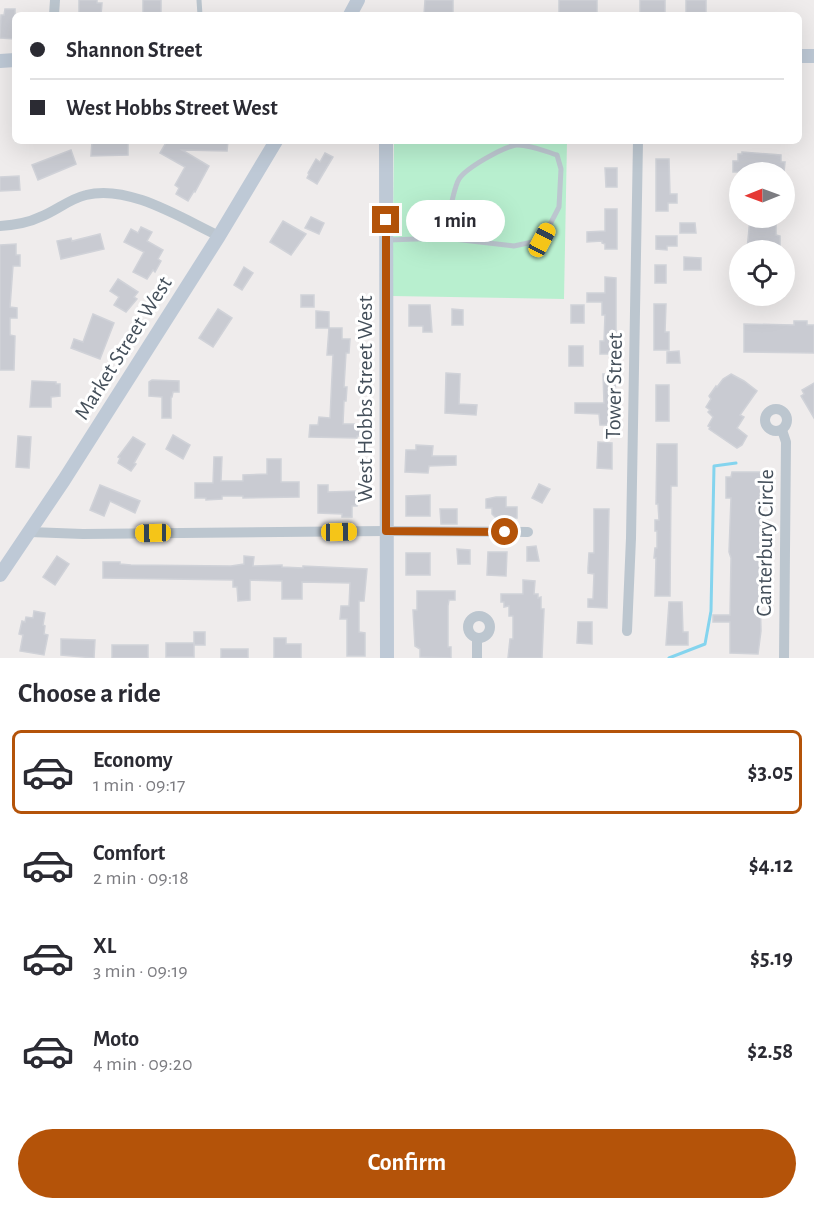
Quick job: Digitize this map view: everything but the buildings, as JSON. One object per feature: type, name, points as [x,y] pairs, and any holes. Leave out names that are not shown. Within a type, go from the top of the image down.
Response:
[{"type":"street","name":"Market Street West","points":[[0,575],[30,532],[219,236],[274,144]]},
{"type":"street","name":"West Hobbs Street West","points":[[386,144],[387,658]]},
{"type":"street","name":"Tower Street","points":[[627,631],[638,144]]},
{"type":"street","points":[[0,226],[40,218],[85,195],[110,192],[136,197],[219,236]]},
{"type":"street","name":"Canterbury Circle","points":[[782,430],[786,442],[784,658]]},
{"type":"street","points":[[30,532],[95,534],[528,532]]},
{"type":"street","points":[[477,638],[477,658]]},
{"type":"lane","points":[[386,240],[445,238],[514,246],[542,240],[559,207],[561,169],[557,155],[536,148],[515,145],[466,171],[459,180],[445,238]]},
{"type":"green space","points":[[394,144],[567,144],[564,299],[392,296]]},
{"type":"waterway","points":[[669,658],[705,644],[711,611],[714,466],[736,463]]},
{"type":"route","points":[[386,220],[386,531],[505,532]]}]
